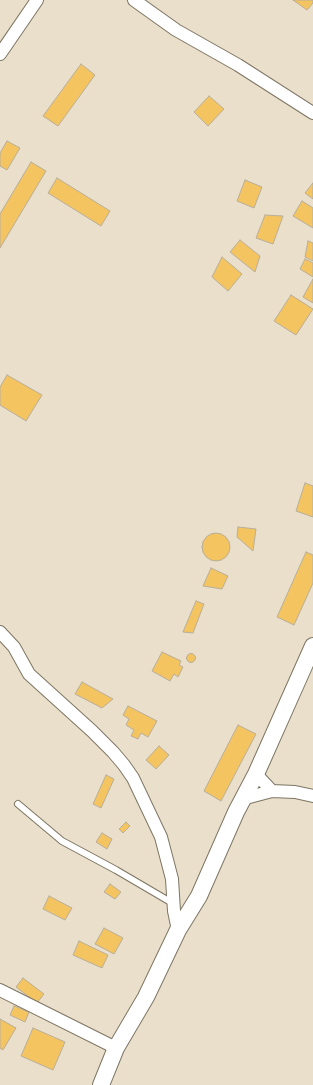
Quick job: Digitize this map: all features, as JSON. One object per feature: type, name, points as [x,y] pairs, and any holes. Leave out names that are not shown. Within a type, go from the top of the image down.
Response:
[{"type":"street","points":[[0,54],[37,0]]},
{"type":"street","points":[[134,0],[176,30],[238,65],[313,113]]},
{"type":"street","points":[[0,632],[14,647],[29,674],[113,752],[133,778],[160,837],[172,879],[178,930]]},
{"type":"street","points":[[101,1085],[116,1048],[146,998],[178,930],[199,896],[242,799],[256,774],[313,646]]},
{"type":"street","points":[[256,774],[272,791]]},
{"type":"street","points":[[242,799],[272,791],[295,792],[313,796]]},
{"type":"street","points":[[0,990],[116,1048]]},
{"type":"lane","points":[[18,804],[62,841],[174,904]]},
{"type":"building","points":[[293,0],[313,0],[313,3],[307,10]]},
{"type":"building","points":[[81,64],[95,75],[58,126],[43,116]]},
{"type":"building","points":[[209,96],[224,109],[208,126],[194,112]]},
{"type":"building","points":[[7,141],[20,148],[7,170],[0,166],[0,153]]},
{"type":"building","points":[[31,162],[46,171],[0,248],[0,214]]},
{"type":"building","points":[[57,178],[110,211],[101,226],[48,193]]},
{"type":"building","points":[[245,180],[262,187],[254,208],[237,201]]},
{"type":"building","points":[[313,183],[313,199],[305,193]]},
{"type":"building","points":[[302,201],[313,208],[313,228],[293,216]]},
{"type":"building","points":[[265,215],[283,216],[273,244],[256,238]]},
{"type":"building","points":[[240,240],[260,256],[255,272],[230,252]]},
{"type":"building","points":[[308,241],[313,243],[313,261],[305,257]]},
{"type":"building","points":[[222,257],[242,274],[228,291],[212,277]]},
{"type":"building","points":[[305,259],[313,263],[313,277],[300,269]]},
{"type":"building","points":[[313,279],[313,303],[303,297]]},
{"type":"building","points":[[291,295],[313,309],[296,335],[274,321]]},
{"type":"building","points":[[7,375],[42,395],[26,421],[0,405],[0,387]]},
{"type":"building","points":[[305,483],[313,486],[313,517],[296,511]]},
{"type":"building","points":[[238,527],[256,529],[253,551],[237,537]]},
{"type":"building","points":[[216,533],[226,537],[230,547],[226,557],[216,561],[206,557],[202,547],[206,537]]},
{"type":"building","points":[[306,552],[313,555],[313,583],[294,625],[277,617]]},
{"type":"building","points":[[211,568],[228,576],[222,589],[203,586]]},
{"type":"building","points":[[196,601],[204,604],[193,633],[183,632]]},
{"type":"building","points":[[162,652],[181,661],[179,665],[183,667],[178,677],[174,674],[170,681],[152,671]]},
{"type":"building","points":[[191,653],[196,658],[191,663],[186,658]]},
{"type":"building","points":[[82,682],[113,699],[102,708],[75,694]]},
{"type":"building","points":[[128,706],[157,721],[148,737],[141,733],[138,739],[131,736],[134,730],[126,725],[129,719],[123,715]]},
{"type":"building","points":[[238,725],[256,734],[221,801],[204,791]]},
{"type":"building","points":[[159,746],[169,755],[156,769],[146,760]]},
{"type":"building","points":[[106,775],[114,779],[101,808],[93,804]]},
{"type":"building","points":[[126,822],[130,826],[123,833],[119,829]]},
{"type":"building","points":[[102,833],[112,839],[107,849],[96,842]]},
{"type":"building","points":[[110,884],[121,892],[115,899],[104,892]]},
{"type":"building","points":[[49,896],[72,908],[65,920],[43,909]]},
{"type":"building","points":[[104,928],[123,938],[114,954],[95,944]]},
{"type":"building","points":[[79,941],[108,955],[102,968],[73,955]]},
{"type":"building","points":[[23,978],[44,994],[37,1003],[16,987]]},
{"type":"building","points":[[14,1006],[29,1012],[25,1022],[10,1015]]},
{"type":"building","points":[[0,1019],[16,1028],[3,1050],[0,1048]]},
{"type":"building","points":[[33,1028],[65,1042],[53,1070],[21,1056]]}]
